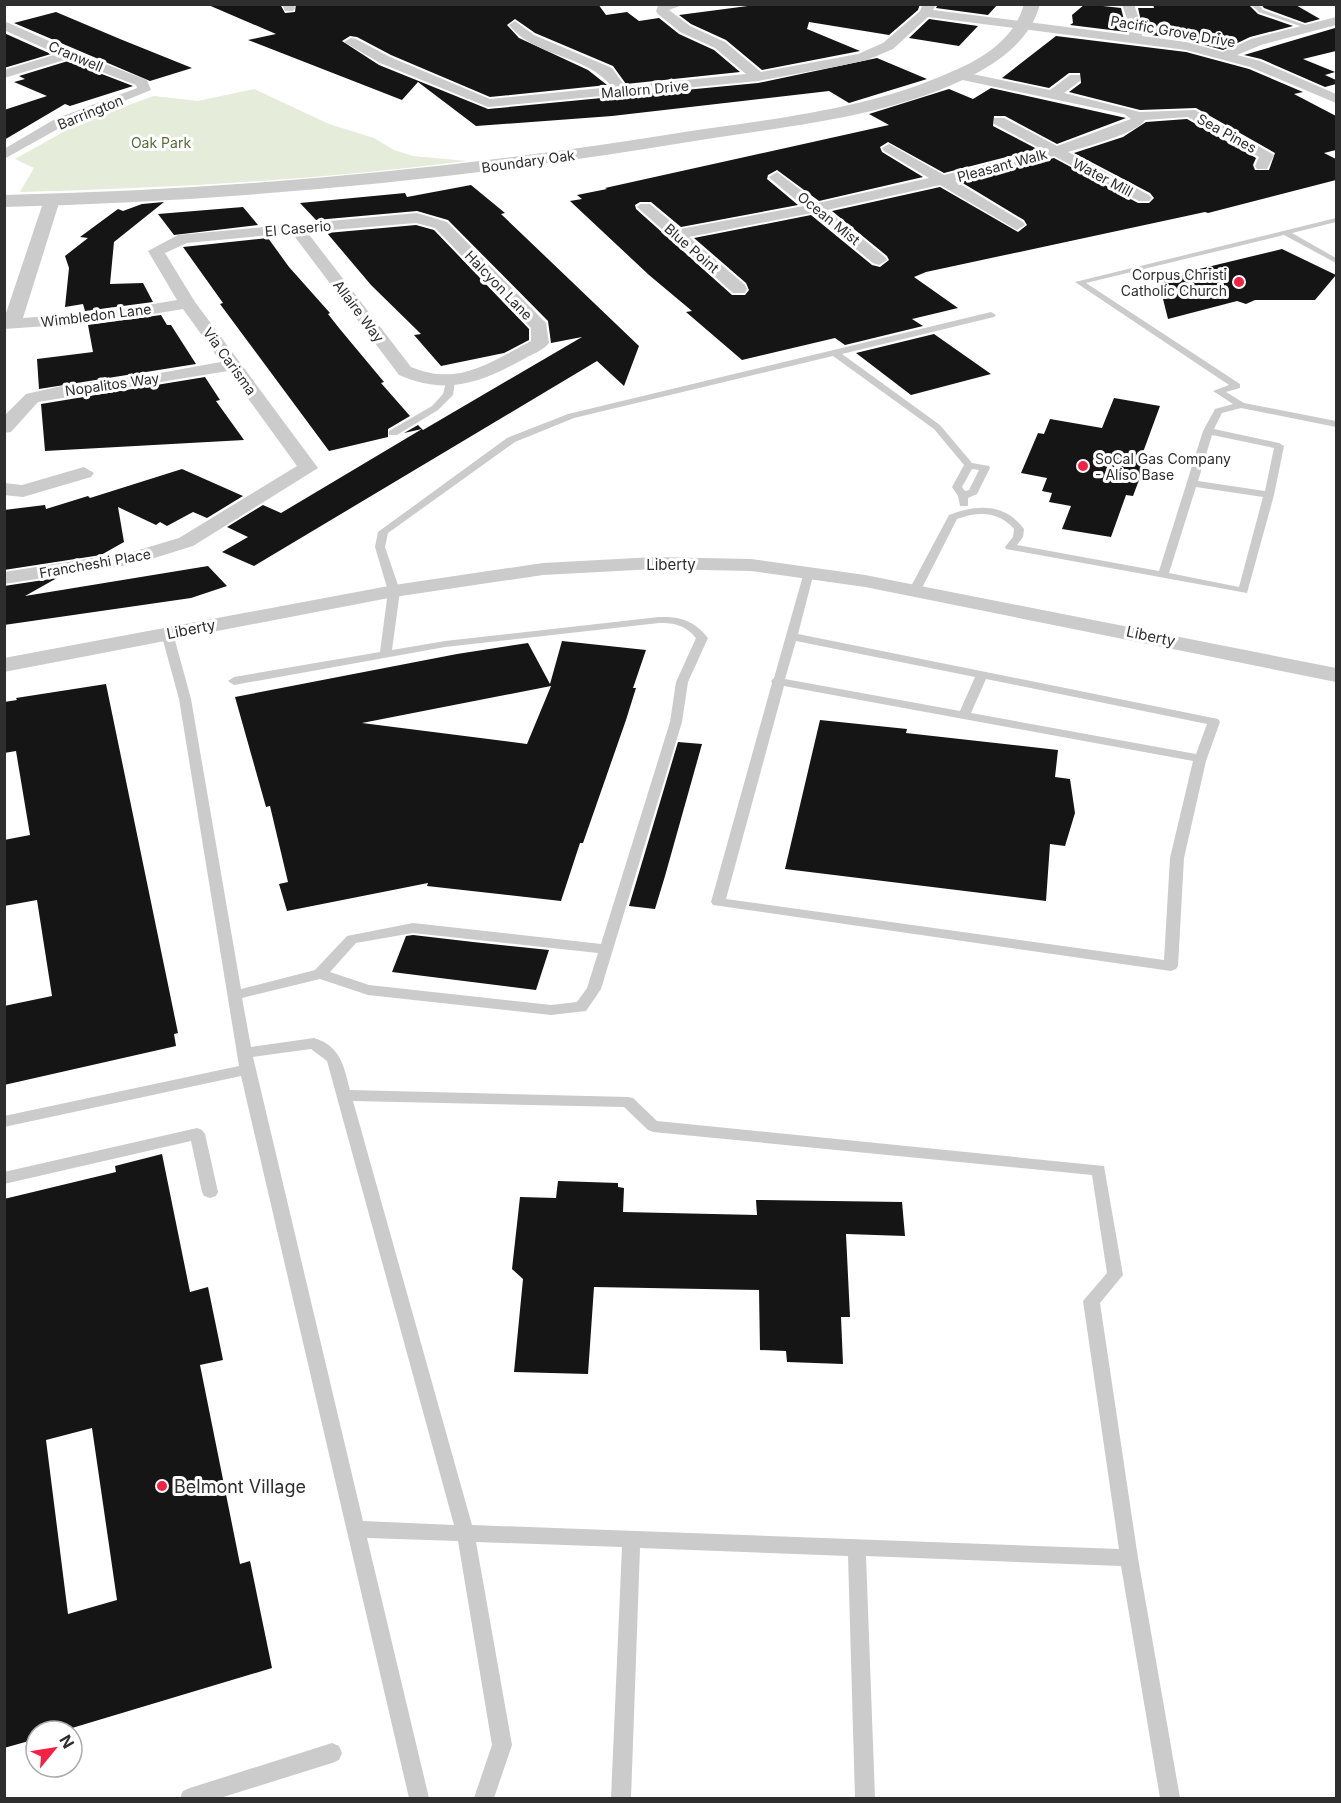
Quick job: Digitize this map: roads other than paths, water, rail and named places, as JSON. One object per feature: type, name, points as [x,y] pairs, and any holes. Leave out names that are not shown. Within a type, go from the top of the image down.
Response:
[{"type":"street","points":[[678,4],[664,8],[662,11],[685,29],[720,45],[758,77]]},
{"type":"street","points":[[1025,25],[1032,4]]},
{"type":"street","points":[[1128,4],[1136,28],[1135,38]]},
{"type":"street","name":"Pacific Grove Drive","points":[[927,9],[1025,25],[1135,38],[1227,55],[1336,99]]},
{"type":"street","name":"Mallorn Drive","points":[[351,42],[488,103],[623,92],[758,77],[862,57],[888,46],[927,9]]},
{"type":"street","points":[[1227,55],[1256,42],[1336,21]]},
{"type":"street","name":"Cranwell","points":[[4,25],[69,55],[142,83],[144,90]]},
{"type":"street","points":[[515,25],[529,38],[607,72],[623,92]]},
{"type":"street","name":"Boundary Oak","points":[[4,201],[252,191],[404,177],[540,160],[836,112],[890,99],[958,75],[1000,49],[1021,32],[1025,25]]},
{"type":"street","points":[[4,74],[69,55]]},
{"type":"street","points":[[958,75],[1128,111],[1138,116]]},
{"type":"street","points":[[1053,95],[1075,78]]},
{"type":"street","points":[[1322,92],[1336,88]]},
{"type":"street","name":"Barrington","points":[[4,155],[60,122],[144,90]]},
{"type":"street","name":"Sea Pines","points":[[1138,116],[1190,112],[1267,155],[1262,166]]},
{"type":"street","name":"Pleasant Walk","points":[[676,235],[818,208],[943,180],[1056,151],[1123,129],[1138,121],[1138,116]]},
{"type":"street","name":"Water Mill","points":[[999,121],[1144,198]]},
{"type":"street","points":[[889,148],[1017,225]]},
{"type":"street","name":"Ocean Mist","points":[[777,177],[818,208],[879,260]]},
{"type":"street","points":[[8,324],[52,200]]},
{"type":"street","name":"Blue Point","points":[[645,207],[739,289]]},
{"type":"street","name":"El Caserio","points":[[156,251],[184,238],[417,218],[441,225]]},
{"type":"street","name":"Halcyon Lane","points":[[432,381],[467,381],[540,343],[540,327],[441,225]]},
{"type":"street","name":"Allaire Way","points":[[296,228],[405,370],[416,377],[432,381]]},
{"type":"street","name":"Via Carisma","points":[[156,251],[187,303],[308,468]]},
{"type":"street","name":"Wimbledon Lane","points":[[8,324],[105,316],[187,303]]},
{"type":"street","name":"Nopalitos Way","points":[[4,428],[32,398],[66,390],[143,381],[233,365]]},
{"type":"street","name":"Francheshi Place","points":[[4,578],[135,558],[186,543],[308,468]]},
{"type":"street","points":[[4,489],[23,491],[84,473]]},
{"type":"street","name":"Liberty","points":[[4,665],[394,591],[543,569],[655,563],[751,565],[809,572],[915,590],[1336,675]]},
{"type":"lane","points":[[1253,4],[1262,11],[1311,28]]},
{"type":"lane","points":[[1336,220],[1079,282],[1237,386],[1218,391],[1241,405],[1336,424]]},
{"type":"lane","points":[[1284,232],[1336,261]]},
{"type":"lane","points":[[386,654],[394,591],[380,547],[383,532],[511,440],[571,416],[991,315]]},
{"type":"lane","points":[[835,352],[937,427],[969,465],[985,468],[973,492],[963,496]]},
{"type":"lane","points":[[393,432],[435,408],[447,395],[450,381]]},
{"type":"lane","points":[[1163,575],[1208,431],[1218,411],[1241,405]]},
{"type":"lane","points":[[915,590],[953,517],[976,509],[996,512],[1013,519],[1019,529],[1018,537],[1010,547],[1243,591],[1269,495],[1278,446],[1208,431]]},
{"type":"lane","points":[[965,512],[963,496],[957,488],[969,465]]},
{"type":"lane","points":[[1192,483],[1269,495]]},
{"type":"lane","points":[[790,636],[1214,722],[1201,759],[1177,858],[1171,966],[718,902],[777,681],[790,636],[809,572]]},
{"type":"lane","points":[[234,681],[445,644],[659,620],[678,619],[692,625],[702,638],[682,682],[676,722],[607,950],[594,988],[581,1007],[551,1010],[368,990],[320,974],[235,995]]},
{"type":"lane","points":[[166,633],[185,699],[246,1061],[419,1798]]},
{"type":"lane","points":[[964,715],[982,675]]},
{"type":"lane","points":[[777,681],[1201,759]]},
{"type":"lane","points":[[320,974],[352,939],[413,928],[607,950]]},
{"type":"lane","points":[[4,1122],[314,1043],[334,1058],[466,1535],[502,1745],[484,1798]]},
{"type":"lane","points":[[344,1095],[628,1102],[653,1126],[1099,1170],[1115,1275],[1090,1301],[1129,1558],[1170,1798]]},
{"type":"lane","points":[[4,1178],[197,1134],[210,1192]]},
{"type":"lane","points":[[356,1529],[466,1535],[1129,1558]]},
{"type":"lane","points":[[621,1798],[631,1540]]},
{"type":"lane","points":[[857,1548],[865,1798]]},
{"type":"lane","points":[[190,1798],[332,1753]]},
{"type":"place","name":"Corpus Christi Catholic Church","points":[[1239,282]]},
{"type":"place","name":"SoCal Gas Company - Aliso Base","points":[[1083,466]]},
{"type":"place","name":"Belmont Village","points":[[162,1486]]},
{"type":"park label","name":"Oak Park","points":[[161,142]]}]
